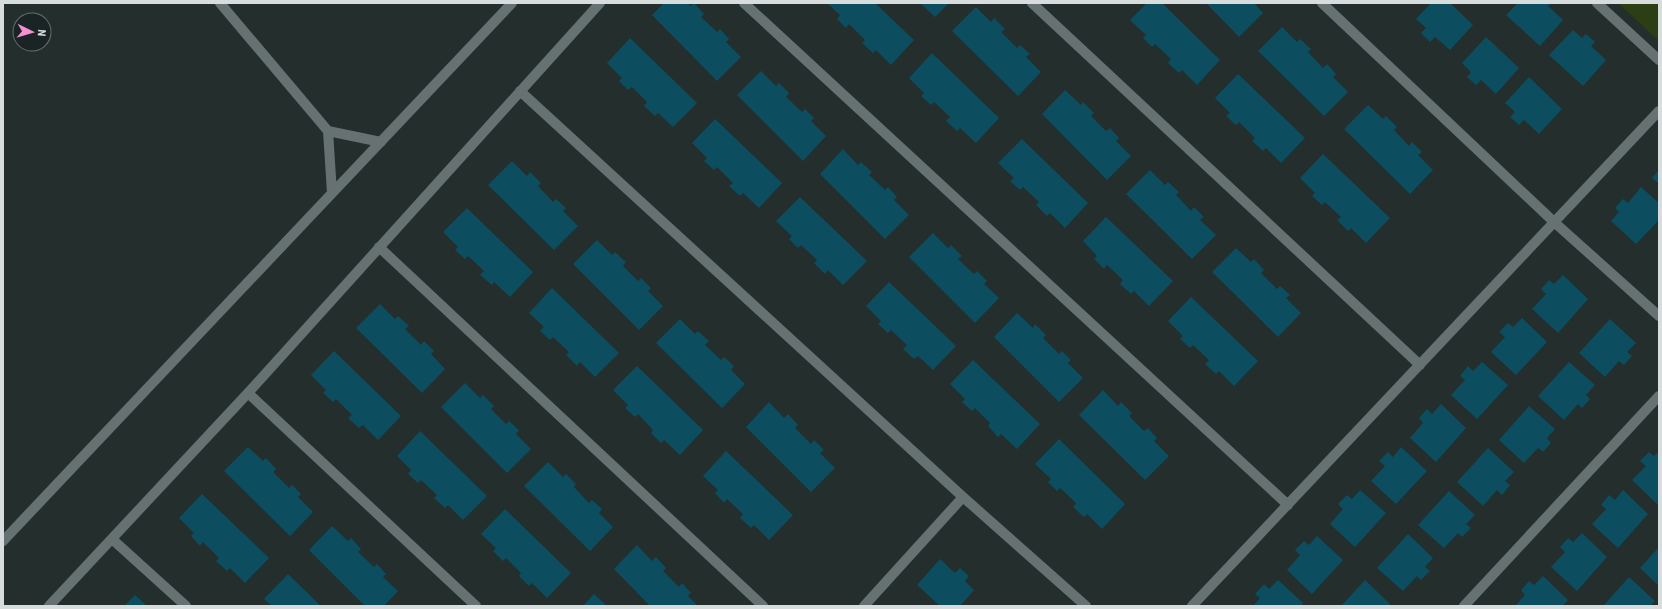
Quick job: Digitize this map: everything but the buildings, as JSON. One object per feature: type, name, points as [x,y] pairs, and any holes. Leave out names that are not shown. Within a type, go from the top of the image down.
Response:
[{"type":"street","points":[[220,3],[328,131],[332,193]]},
{"type":"street","points":[[3,541],[512,3]]},
{"type":"street","points":[[49,606],[248,393],[600,3]]},
{"type":"street","points":[[744,3],[1288,505]]},
{"type":"street","points":[[1032,3],[1420,365]]},
{"type":"street","points":[[1322,3],[1554,222],[1659,316]]},
{"type":"street","points":[[1597,3],[1659,60]]},
{"type":"street","points":[[520,91],[963,497],[1086,606]]},
{"type":"street","points":[[1192,606],[1659,111]]},
{"type":"street","points":[[328,131],[381,142]]},
{"type":"street","points":[[379,247],[763,606]]},
{"type":"street","points":[[248,393],[476,606]]},
{"type":"street","points":[[1464,606],[1659,396]]},
{"type":"street","points":[[864,606],[963,497]]},
{"type":"street","points":[[112,539],[186,606]]},
{"type":"green space","points":[[1618,3],[1659,3],[1659,41]]}]
